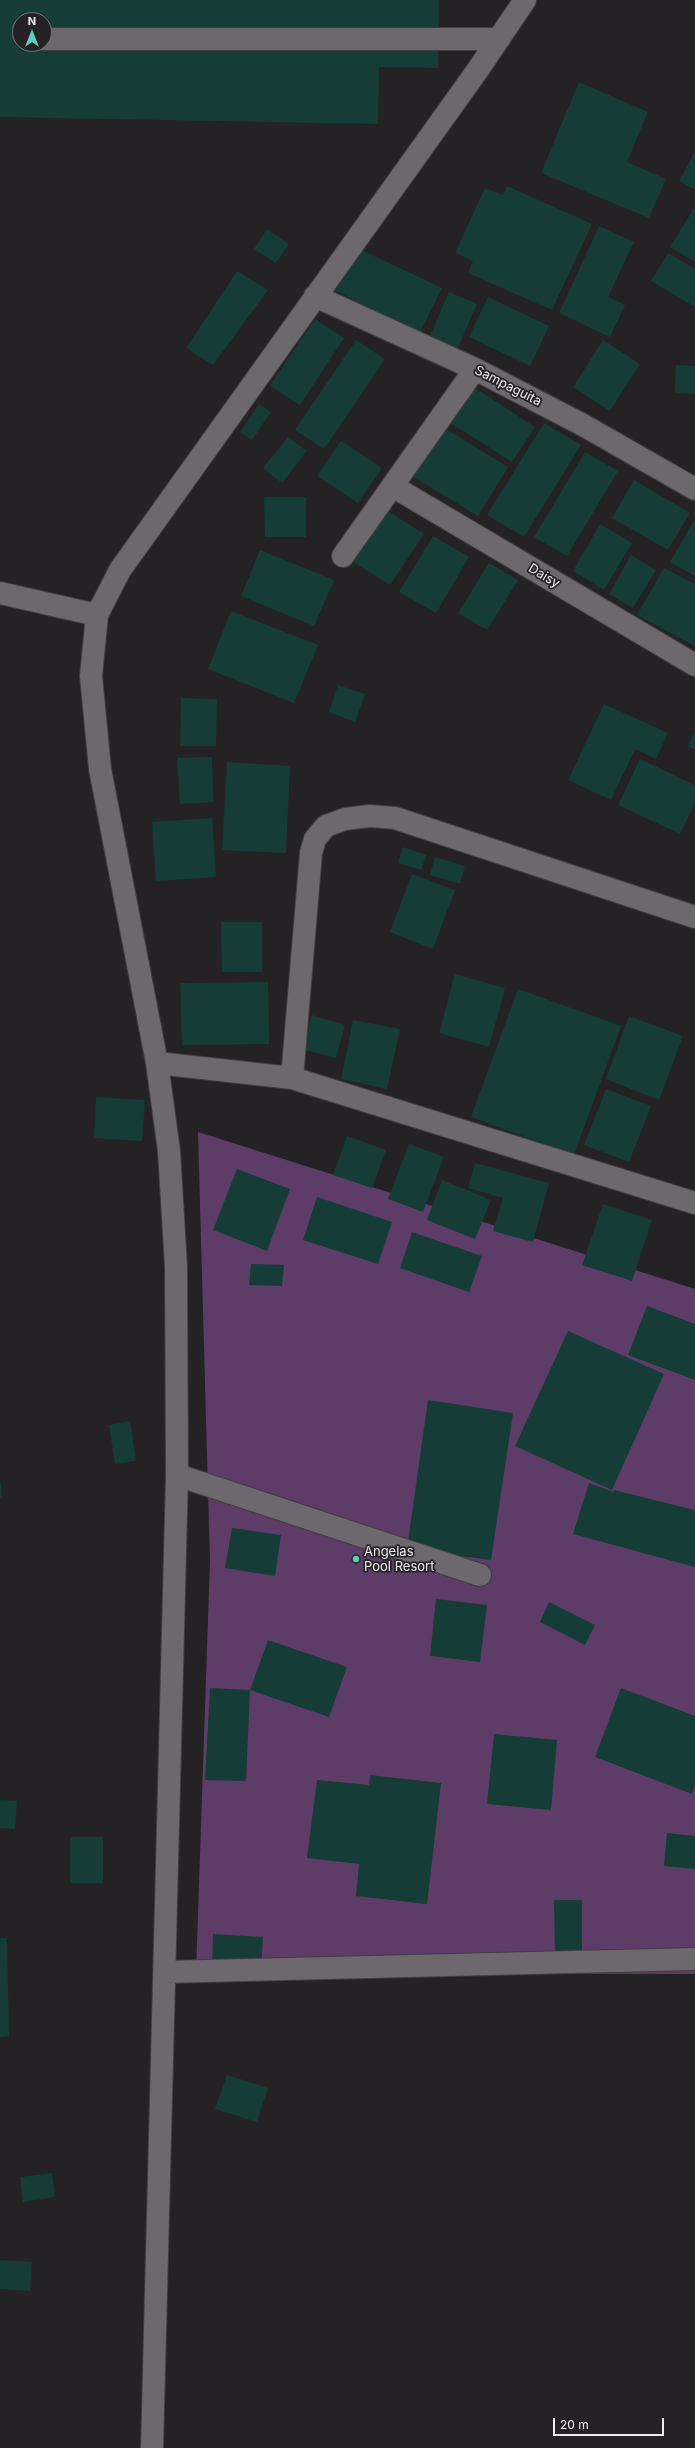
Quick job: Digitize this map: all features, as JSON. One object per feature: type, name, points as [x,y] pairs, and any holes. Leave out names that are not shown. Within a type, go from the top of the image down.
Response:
[{"type":"street","points":[[152,2448],[177,1475],[176,1267],[169,1151],[157,1063],[100,769],[91,676],[97,615],[120,570],[525,0]]},
{"type":"street","points":[[52,38],[499,38]]},
{"type":"street","name":"Sampaguita","points":[[315,296],[475,369],[583,425],[695,489]]},
{"type":"street","points":[[344,556],[394,487],[475,369]]},
{"type":"street","name":"Daisy","points":[[394,487],[695,665]]},
{"type":"street","points":[[0,593],[97,615]]},
{"type":"street","points":[[292,1078],[310,853],[315,839],[326,826],[345,819],[370,816],[395,818],[695,917]]},
{"type":"street","points":[[157,1063],[292,1078],[695,1203]]},
{"type":"street","points":[[177,1475],[480,1575]]},
{"type":"street","points":[[165,1972],[695,1959]]},
{"type":"shaded area","points":[[198,1132],[695,1289],[695,1974],[196,1973],[210,1561]]},
{"type":"building","points":[[0,0],[439,0],[438,68],[379,67],[378,124],[0,117]]},
{"type":"building","points":[[579,82],[648,112],[627,162],[666,179],[649,218],[541,173]]},
{"type":"building","points":[[695,151],[695,190],[679,181]]},
{"type":"building","points":[[507,186],[592,224],[552,310],[468,273],[473,261],[455,253],[485,188],[503,195]]},
{"type":"building","points":[[694,208],[695,209],[695,262],[670,247]]},
{"type":"building","points":[[599,226],[634,242],[608,297],[625,305],[610,337],[559,313]]},
{"type":"building","points":[[267,229],[289,244],[276,263],[254,249]]},
{"type":"building","points":[[355,247],[442,288],[420,332],[334,290]]},
{"type":"building","points":[[668,253],[695,269],[695,307],[651,281]]},
{"type":"building","points":[[237,271],[268,290],[213,365],[186,348]]},
{"type":"building","points":[[449,292],[477,304],[457,350],[429,338]]},
{"type":"building","points":[[488,297],[549,326],[530,366],[469,337]]},
{"type":"building","points":[[315,319],[344,338],[300,405],[270,386]]},
{"type":"building","points":[[356,340],[385,359],[324,449],[295,430]]},
{"type":"building","points":[[603,340],[640,364],[610,411],[573,387]]},
{"type":"building","points":[[676,365],[695,366],[695,394],[675,393]]},
{"type":"building","points":[[472,386],[535,427],[512,462],[449,422]]},
{"type":"building","points":[[259,404],[271,412],[252,440],[240,432]]},
{"type":"building","points":[[544,423],[581,445],[524,537],[487,515]]},
{"type":"building","points":[[441,426],[508,467],[478,516],[410,475]]},
{"type":"building","points":[[288,437],[307,451],[282,483],[263,468]]},
{"type":"building","points":[[341,441],[382,468],[358,503],[317,476]]},
{"type":"building","points":[[585,452],[618,471],[567,556],[534,537]]},
{"type":"building","points":[[634,480],[690,513],[668,550],[612,518]]},
{"type":"building","points":[[264,497],[306,497],[306,537],[265,537]]},
{"type":"building","points":[[383,508],[424,534],[390,585],[350,560]]},
{"type":"building","points":[[695,519],[695,576],[670,562]]},
{"type":"building","points":[[600,524],[632,543],[604,590],[573,571]]},
{"type":"building","points":[[433,536],[469,557],[436,613],[399,592]]},
{"type":"building","points":[[260,550],[334,580],[314,626],[241,596]]},
{"type":"building","points":[[631,555],[656,570],[633,608],[609,594]]},
{"type":"building","points":[[489,563],[518,580],[487,630],[458,613]]},
{"type":"building","points":[[664,568],[695,584],[695,646],[637,615]]},
{"type":"building","points":[[231,611],[318,645],[294,703],[208,669]]},
{"type":"building","points":[[338,685],[365,694],[355,722],[329,712]]},
{"type":"building","points":[[181,698],[217,699],[216,746],[180,746]]},
{"type":"building","points":[[604,704],[668,733],[656,759],[635,749],[611,800],[568,780]]},
{"type":"building","points":[[695,732],[695,750],[687,746]]},
{"type":"building","points":[[212,757],[213,802],[180,804],[177,758]]},
{"type":"building","points":[[640,759],[695,785],[695,803],[680,834],[618,805]]},
{"type":"building","points":[[227,762],[290,766],[286,853],[222,850]]},
{"type":"building","points":[[212,818],[216,877],[156,881],[152,822]]},
{"type":"building","points":[[403,847],[426,855],[421,870],[398,863]]},
{"type":"building","points":[[435,857],[465,866],[460,884],[430,875]]},
{"type":"building","points":[[412,874],[455,890],[433,949],[390,932]]},
{"type":"building","points":[[221,922],[262,922],[262,972],[222,972]]},
{"type":"building","points":[[455,974],[505,988],[489,1047],[439,1033]]},
{"type":"building","points":[[268,982],[269,1044],[182,1045],[180,983]]},
{"type":"building","points":[[518,989],[621,1026],[574,1155],[471,1117]]},
{"type":"building","points":[[312,1015],[345,1025],[336,1058],[302,1049]]},
{"type":"building","points":[[629,1016],[683,1036],[659,1100],[606,1079]]},
{"type":"building","points":[[353,1020],[400,1029],[387,1089],[341,1079]]},
{"type":"building","points":[[606,1089],[651,1106],[629,1162],[584,1145]]},
{"type":"building","points":[[96,1097],[145,1100],[142,1141],[94,1138]]},
{"type":"building","points":[[347,1136],[386,1150],[372,1188],[333,1175]]},
{"type":"building","points":[[409,1144],[444,1157],[423,1212],[388,1199]]},
{"type":"building","points":[[475,1163],[549,1183],[533,1242],[493,1231],[503,1198],[468,1188]]},
{"type":"building","points":[[237,1169],[290,1189],[267,1251],[213,1230]]},
{"type":"building","points":[[442,1180],[491,1200],[475,1239],[427,1220]]},
{"type":"building","points":[[317,1197],[392,1222],[378,1264],[303,1240]]},
{"type":"building","points":[[603,1204],[652,1220],[632,1281],[582,1265]]},
{"type":"building","points":[[412,1232],[482,1256],[469,1292],[400,1268]]},
{"type":"building","points":[[251,1264],[284,1265],[282,1286],[249,1285]]},
{"type":"building","points":[[647,1306],[695,1324],[695,1380],[628,1355]]},
{"type":"building","points":[[568,1331],[664,1374],[612,1490],[515,1446]]},
{"type":"building","points":[[428,1400],[513,1413],[491,1560],[407,1549]]},
{"type":"building","points":[[130,1421],[136,1461],[115,1464],[109,1425]]},
{"type":"building","points":[[1,1483],[2,1498],[0,1498]]},
{"type":"building","points":[[589,1483],[614,1492],[614,1490],[695,1510],[695,1567],[573,1534]]},
{"type":"building","points":[[232,1528],[281,1535],[275,1576],[225,1568]]},
{"type":"building","points":[[436,1599],[487,1605],[480,1662],[430,1656]]},
{"type":"building","points":[[549,1602],[595,1625],[585,1645],[540,1622]]},
{"type":"building","points":[[268,1640],[347,1667],[329,1717],[250,1690]]},
{"type":"building","points":[[210,1688],[250,1690],[246,1781],[205,1780]]},
{"type":"building","points":[[621,1688],[695,1716],[695,1785],[692,1794],[595,1757]]},
{"type":"building","points":[[494,1734],[557,1740],[551,1810],[487,1804]]},
{"type":"building","points":[[370,1775],[441,1783],[427,1904],[356,1896],[359,1864],[307,1858],[317,1780],[369,1785]]},
{"type":"building","points":[[0,1800],[17,1801],[15,1829],[0,1828]]},
{"type":"building","points":[[667,1833],[695,1836],[695,1869],[664,1866]]},
{"type":"building","points":[[70,1837],[103,1837],[103,1883],[70,1883]]},
{"type":"building","points":[[554,1900],[582,1900],[582,1953],[555,1953]]},
{"type":"building","points":[[213,1934],[263,1937],[261,1969],[212,1967]]},
{"type":"building","points":[[0,1938],[7,1938],[9,2036],[0,2037]]},
{"type":"building","points":[[227,2075],[268,2088],[257,2122],[215,2109]]},
{"type":"building","points":[[52,2173],[55,2197],[23,2202],[20,2177]]},
{"type":"building","points":[[0,2260],[32,2262],[30,2291],[0,2289]]},
{"type":"place","name":"Angelas Pool Resort","points":[[356,1559]]}]
